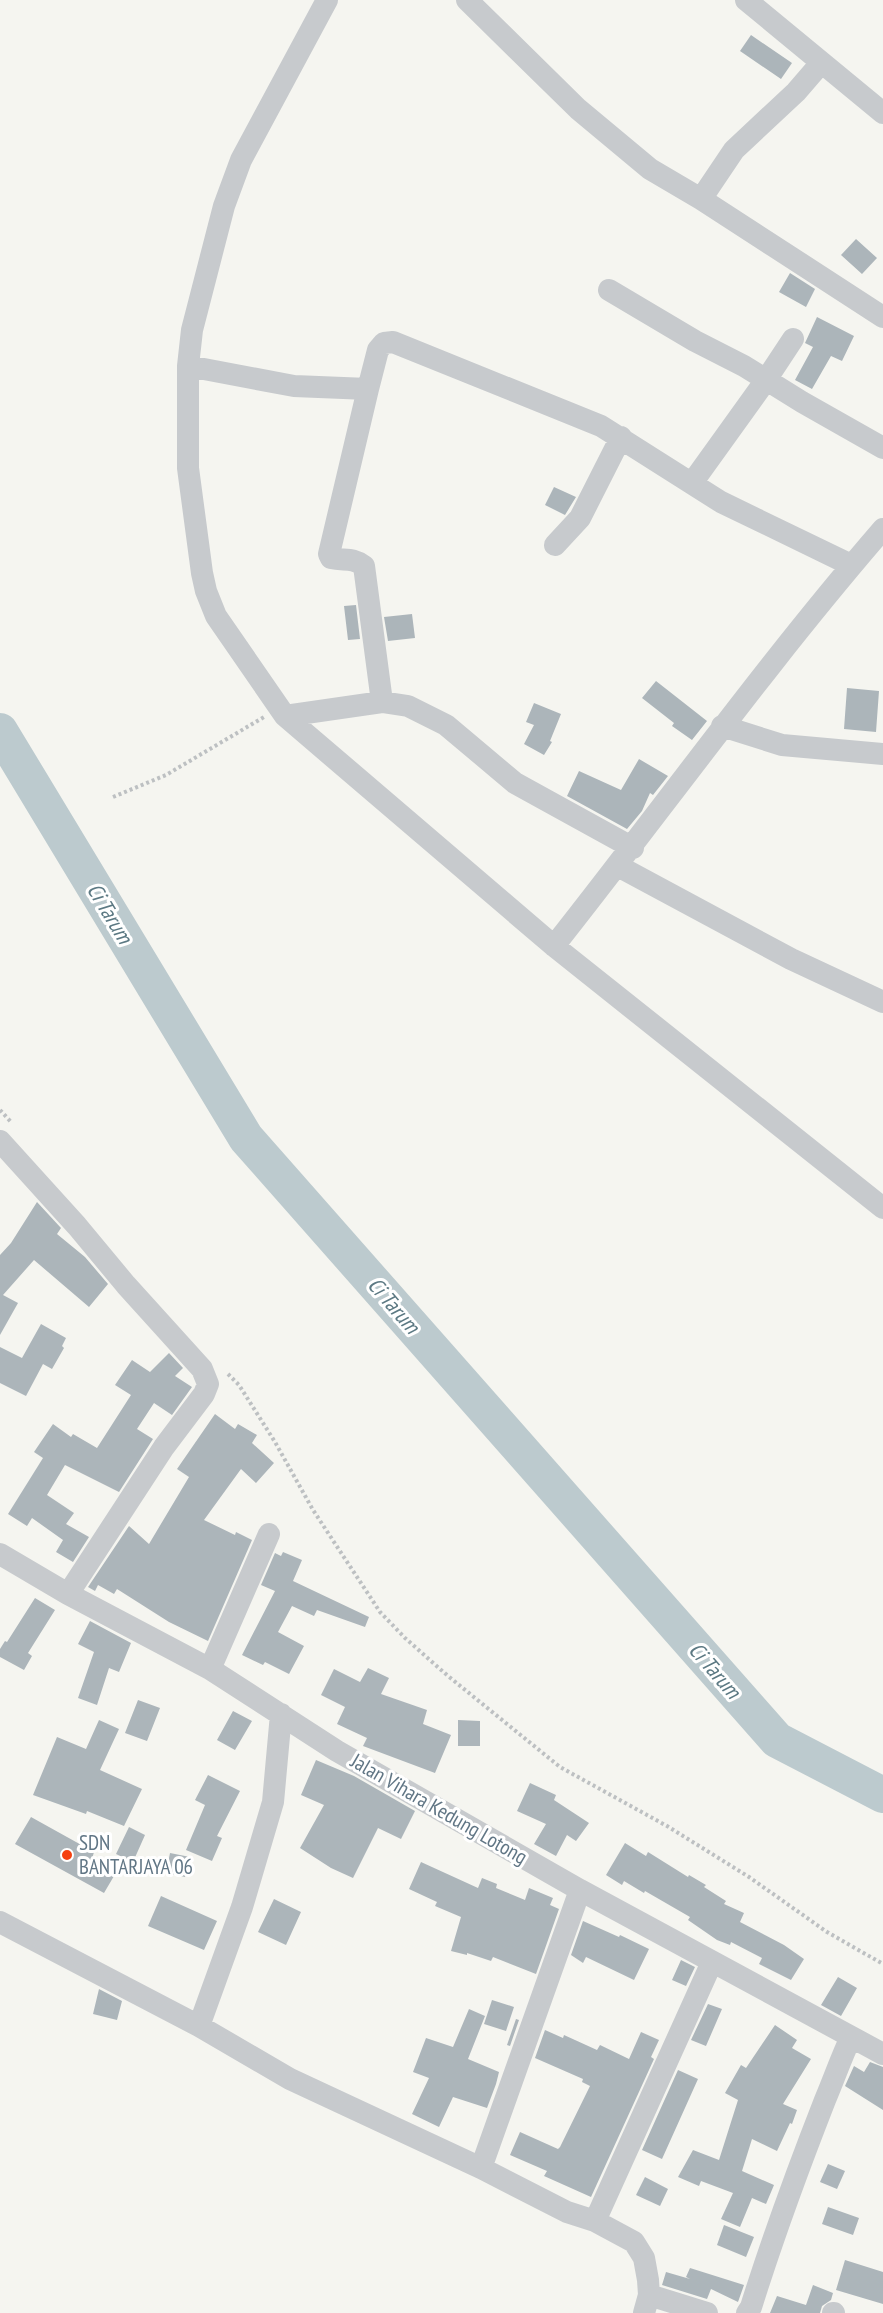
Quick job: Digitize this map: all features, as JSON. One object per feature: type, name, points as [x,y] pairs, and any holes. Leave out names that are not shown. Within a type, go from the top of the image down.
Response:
[{"type":"street","points":[[327,0],[242,160],[224,206],[192,330],[188,366],[188,468],[206,591],[216,616],[283,712],[554,946],[883,1208]]},
{"type":"street","points":[[467,0],[587,116],[650,169],[701,199],[883,317]]},
{"type":"street","points":[[746,0],[883,113]]},
{"type":"street","points":[[701,199],[734,150],[796,92],[821,63]]},
{"type":"street","points":[[609,290],[883,448]]},
{"type":"street","points":[[692,483],[766,380],[792,339]]},
{"type":"street","points":[[382,702],[364,566],[355,559],[339,560],[331,558],[329,554],[378,350],[384,343],[393,342],[601,426],[721,502],[851,565]]},
{"type":"street","points":[[188,366],[294,386],[368,389]]},
{"type":"street","points":[[555,545],[580,519],[621,437]]},
{"type":"street","points":[[554,946],[633,848],[722,726],[851,565],[883,529]]},
{"type":"street","points":[[283,712],[382,702],[408,706],[446,725],[515,783],[633,848]]},
{"type":"street","points":[[722,726],[782,745],[883,754]]},
{"type":"street","points":[[618,866],[791,959],[883,1002]]},
{"type":"street","points":[[7,1134],[76,1226],[202,1369],[208,1384],[204,1394],[164,1447],[68,1594]]},
{"type":"street","points":[[210,1669],[269,1534]]},
{"type":"street","name":"Jalan Vihara Kedung Lotong","points":[[0,1554],[68,1594],[210,1669],[337,1751],[580,1890],[883,2054]]},
{"type":"street","points":[[199,2026],[242,1907],[273,1802],[281,1714]]},
{"type":"street","points":[[481,2168],[580,1890]]},
{"type":"street","points":[[0,1922],[199,2026],[290,2079],[481,2168],[567,2212],[595,2221],[634,2242],[644,2258],[647,2304],[707,2313]]},
{"type":"street","points":[[595,2221],[712,1962]]},
{"type":"street","points":[[747,2313],[801,2157],[836,2068],[852,2037]]},
{"type":"path","points":[[114,797],[166,775],[283,712]]},
{"type":"path","points":[[0,1110],[7,1134]]},
{"type":"path","points":[[224,1370],[239,1385],[275,1442],[313,1510],[380,1612],[405,1638],[560,1767],[667,1826],[749,1878],[827,1932],[883,1964]]},
{"type":"building","points":[[751,35],[792,63],[781,79],[740,51]]},
{"type":"building","points":[[856,239],[877,258],[862,274],[841,255]]},
{"type":"building","points":[[790,273],[815,289],[806,307],[779,292]]},
{"type":"building","points":[[817,317],[854,336],[842,361],[831,356],[812,389],[795,380],[813,347],[805,343]]},
{"type":"building","points":[[554,487],[576,497],[565,515],[545,505]]},
{"type":"building","points":[[356,605],[360,639],[348,640],[344,606]]},
{"type":"building","points":[[412,614],[415,638],[388,641],[384,617]]},
{"type":"building","points":[[656,681],[707,721],[692,740],[672,726],[674,723],[642,698]]},
{"type":"building","points":[[847,688],[879,691],[876,732],[844,729]]},
{"type":"building","points":[[534,703],[561,714],[550,741],[552,742],[544,755],[524,744],[534,725],[526,722]]},
{"type":"building","points":[[639,759],[668,776],[653,795],[650,793],[642,811],[627,829],[567,796],[579,771],[621,790]]},
{"type":"building","points":[[37,1202],[61,1228],[57,1234],[85,1257],[108,1284],[89,1307],[34,1260],[3,1295],[18,1303],[0,1335],[0,1255],[11,1243]]},
{"type":"building","points":[[41,1324],[66,1338],[62,1346],[64,1348],[52,1369],[43,1364],[26,1396],[0,1383],[0,1347],[22,1358]]},
{"type":"building","points":[[169,1353],[183,1368],[175,1376],[192,1387],[172,1415],[154,1403],[137,1429],[153,1439],[119,1492],[65,1465],[47,1495],[74,1513],[66,1524],[89,1537],[73,1562],[56,1552],[63,1540],[32,1518],[27,1526],[8,1514],[43,1458],[34,1452],[53,1424],[71,1437],[73,1434],[97,1448],[131,1395],[115,1385],[132,1360],[150,1372]]},
{"type":"building","points":[[215,1414],[235,1429],[238,1424],[257,1435],[252,1443],[274,1463],[256,1483],[241,1469],[204,1520],[235,1535],[236,1532],[252,1540],[208,1641],[169,1622],[117,1589],[114,1594],[98,1585],[95,1591],[88,1587],[129,1526],[149,1544],[189,1477],[177,1469]]},
{"type":"building","points":[[283,1552],[302,1560],[293,1581],[369,1617],[365,1627],[317,1610],[314,1616],[292,1606],[278,1632],[304,1646],[289,1674],[265,1662],[263,1665],[242,1655],[275,1591],[261,1585],[275,1553],[281,1556]]},
{"type":"building","points":[[35,1598],[55,1610],[28,1653],[32,1656],[24,1670],[0,1657],[0,1649],[5,1641],[7,1642]]},
{"type":"building","points":[[90,1621],[131,1643],[119,1672],[109,1668],[97,1705],[78,1698],[94,1652],[78,1644]]},
{"type":"building","points":[[368,1668],[389,1678],[381,1694],[427,1710],[423,1724],[451,1735],[435,1773],[363,1746],[367,1738],[337,1724],[345,1707],[321,1695],[334,1669],[360,1682]]},
{"type":"building","points":[[138,1700],[160,1708],[147,1741],[125,1733]]},
{"type":"building","points":[[233,1711],[252,1721],[235,1750],[217,1740]]},
{"type":"building","points":[[99,1720],[119,1729],[100,1770],[142,1789],[124,1826],[87,1811],[86,1814],[33,1795],[57,1737],[86,1749]]},
{"type":"building","points":[[458,1720],[480,1721],[480,1746],[458,1746]]},
{"type":"building","points":[[316,1760],[354,1776],[415,1811],[401,1839],[378,1828],[353,1878],[331,1868],[300,1848],[324,1805],[301,1795]]},
{"type":"building","points":[[208,1775],[240,1791],[217,1836],[222,1838],[212,1861],[186,1850],[205,1805],[195,1800]]},
{"type":"building","points":[[530,1783],[556,1795],[554,1800],[589,1823],[576,1841],[567,1835],[556,1856],[534,1844],[546,1824],[517,1811]]},
{"type":"building","name":"SDN BANTARJAYA 06","points":[[31,1817],[94,1852],[90,1866],[114,1876],[104,1893],[15,1844]]},
{"type":"building","points":[[129,1827],[145,1835],[133,1862],[116,1854]]},
{"type":"building","points":[[625,1843],[646,1856],[648,1852],[688,1877],[689,1875],[706,1885],[704,1887],[726,1901],[724,1904],[744,1913],[740,1922],[784,1945],[804,1959],[791,1980],[759,1964],[762,1958],[731,1942],[730,1945],[717,1940],[688,1920],[690,1917],[645,1891],[644,1893],[624,1881],[622,1885],[606,1875]]},
{"type":"building","points":[[170,1853],[190,1857],[185,1877],[166,1873]]},
{"type":"building","points":[[421,1862],[478,1888],[482,1878],[497,1884],[496,1888],[525,1900],[529,1888],[553,1898],[550,1905],[559,1909],[536,1974],[493,1957],[491,1961],[467,1953],[467,1955],[451,1951],[461,1917],[435,1906],[437,1902],[409,1889]]},
{"type":"building","points":[[161,1896],[217,1921],[204,1950],[148,1926]]},
{"type":"building","points":[[274,1899],[301,1912],[286,1945],[258,1932]]},
{"type":"building","points":[[583,1921],[649,1949],[634,1980],[586,1957],[583,1963],[571,1955]]},
{"type":"building","points":[[681,1960],[695,1967],[686,1986],[672,1980]]},
{"type":"building","points":[[838,1977],[857,1988],[841,2016],[821,2005]]},
{"type":"building","points":[[99,1989],[122,2001],[117,2020],[93,2014]]},
{"type":"building","points":[[492,2000],[514,2007],[506,2031],[484,2024]]},
{"type":"building","points":[[708,2004],[722,2009],[706,2046],[691,2040]]},
{"type":"building","points":[[469,2009],[485,2016],[468,2059],[499,2072],[496,2084],[487,2108],[453,2097],[439,2127],[412,2114],[429,2078],[413,2072],[426,2038],[453,2047]]},
{"type":"building","points":[[516,2019],[519,2020],[510,2046],[507,2045]]},
{"type":"building","points":[[775,2025],[797,2040],[792,2048],[811,2059],[783,2104],[797,2110],[777,2151],[752,2139],[742,2171],[774,2185],[766,2204],[752,2198],[740,2227],[721,2219],[733,2193],[701,2181],[699,2186],[678,2177],[693,2150],[719,2160],[738,2100],[725,2093],[741,2065],[746,2068]]},
{"type":"building","points":[[545,2030],[563,2038],[564,2035],[597,2050],[600,2045],[629,2059],[641,2032],[659,2040],[651,2057],[654,2059],[591,2197],[544,2176],[547,2171],[510,2155],[520,2132],[558,2149],[590,2086],[582,2082],[583,2079],[535,2058]]},
{"type":"building","points":[[870,2062],[883,2067],[883,2110],[845,2086],[854,2066],[864,2072]]},
{"type":"building","points":[[678,2070],[698,2079],[662,2159],[642,2150]]},
{"type":"building","points":[[828,2164],[845,2171],[837,2189],[820,2182]]},
{"type":"building","points":[[645,2177],[668,2189],[660,2206],[636,2195]]},
{"type":"building","points":[[828,2207],[859,2218],[853,2235],[822,2224]]},
{"type":"building","points":[[724,2225],[754,2237],[746,2257],[717,2245]]},
{"type":"building","points":[[845,2260],[883,2272],[883,2304],[836,2290]]},
{"type":"building","points":[[690,2268],[744,2285],[738,2302],[711,2289],[707,2299],[662,2285],[666,2272],[690,2279],[686,2277]]},
{"type":"building","points":[[813,2285],[833,2293],[831,2300],[822,2306],[820,2313],[770,2313],[777,2296],[806,2305]]},
{"type":"waterway","name":"Ci Tarum","points":[[0,731],[246,1138],[777,1740],[883,1795]]},
{"type":"place","name":"SDN BANTARJAYA 06","points":[[67,1855]]}]
